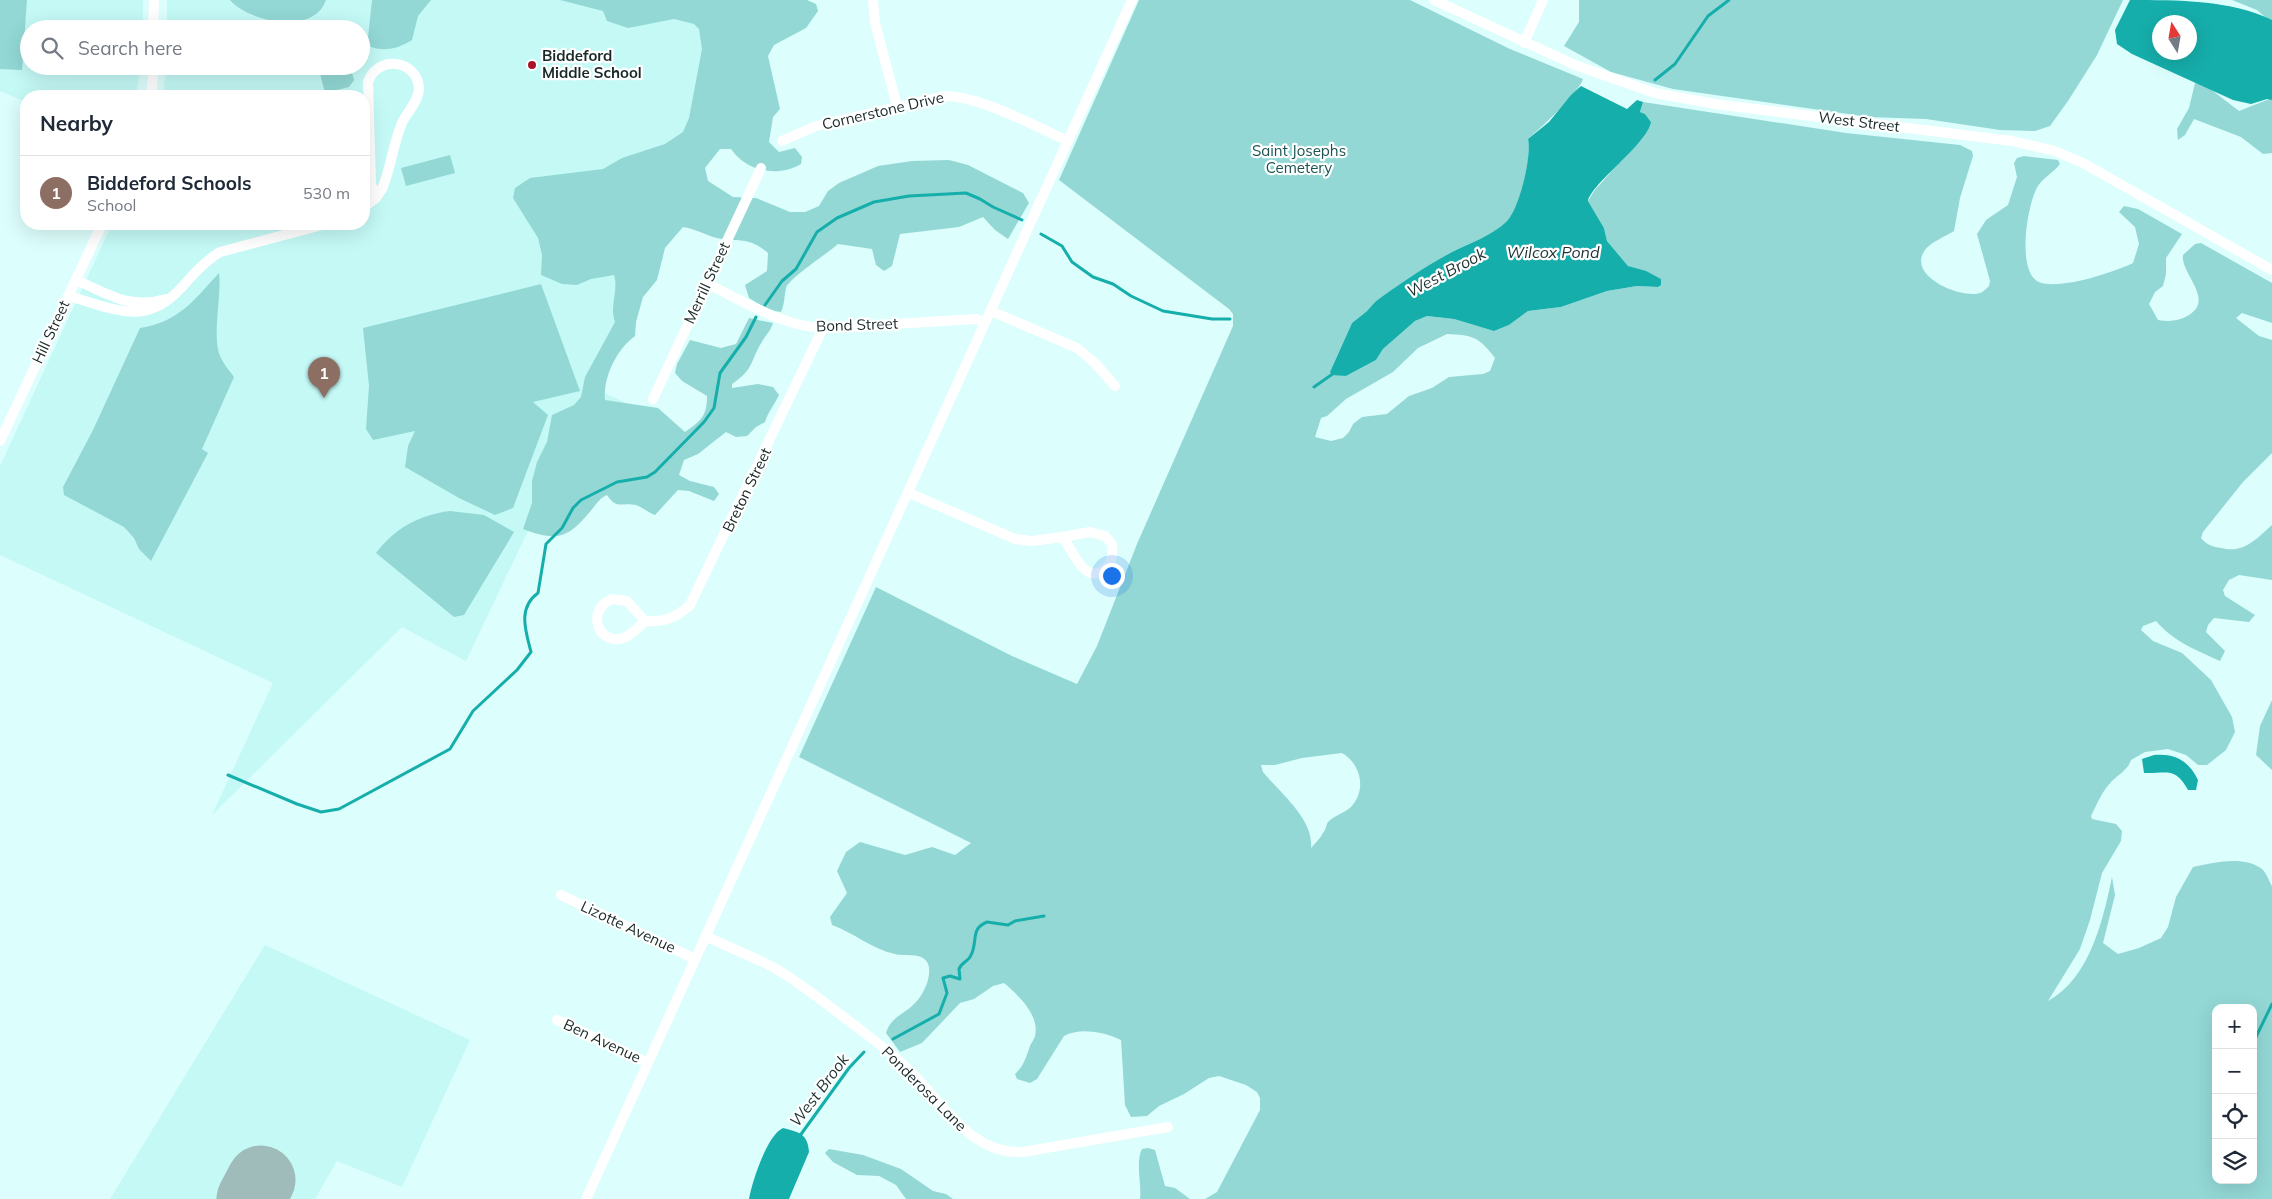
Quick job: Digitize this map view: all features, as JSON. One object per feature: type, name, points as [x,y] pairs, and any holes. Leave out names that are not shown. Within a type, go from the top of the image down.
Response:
[{"type":"street","points":[[154,0],[154,20]]},
{"type":"street","points":[[873,0],[876,23],[897,106]]},
{"type":"street","points":[[586,1199],[1132,0]]},
{"type":"street","name":"West Street","points":[[1434,0],[1524,43],[1613,80],[1673,97],[2012,141],[2047,148],[2100,172],[2272,270]]},
{"type":"street","points":[[1524,43],[1543,0]]},
{"type":"street","points":[[368,90],[368,82],[372,73],[380,67],[389,64],[406,66],[417,80],[418,94],[401,124],[386,180],[376,198],[370,202]]},
{"type":"street","points":[[152,90],[153,75]]},
{"type":"street","name":"Cornerstone Drive","points":[[782,141],[806,129],[936,97],[959,96],[1068,141]]},
{"type":"street","points":[[370,150],[371,184],[376,198]]},
{"type":"street","name":"Merrill Street","points":[[653,399],[761,168]]},
{"type":"street","name":"Hill Street","points":[[0,441],[99,230]]},
{"type":"street","points":[[68,296],[127,312],[141,313],[162,306],[206,262],[220,252],[303,230]]},
{"type":"street","points":[[76,280],[135,303],[149,304],[174,296]]},
{"type":"street","name":"Bond Street","points":[[708,284],[781,319],[807,327],[823,328],[976,319],[985,323]]},
{"type":"street","points":[[990,311],[1077,348],[1095,363],[1115,386]]},
{"type":"street","name":"Breton Street","points":[[645,621],[667,620],[678,616],[690,605],[823,328]]},
{"type":"street","points":[[909,492],[1015,539],[1032,541],[1090,532],[1105,536],[1112,544],[1113,554],[1109,564],[1104,570],[1099,572],[1086,570],[1078,562],[1062,537]]},
{"type":"street","points":[[617,599],[632,604],[645,621],[626,638],[616,640],[602,633],[597,618],[603,604],[617,599]]},
{"type":"street","name":"Lizotte Avenue","points":[[561,895],[695,959]]},
{"type":"street","name":"Ponderosa Lane","points":[[706,936],[777,969],[799,983],[903,1064],[959,1124],[972,1136],[990,1147],[1007,1152],[1023,1152],[1168,1127]]},
{"type":"street","name":"Ben Avenue","points":[[557,1020],[648,1063]]},
{"type":"shaded area","points":[[0,0],[143,0],[143,20],[20,20],[20,75],[140,75],[137,90],[20,90],[20,99],[0,91]]},
{"type":"shaded area","points":[[167,0],[776,0],[596,389],[637,408],[576,430],[466,661],[402,627],[212,815],[273,683],[0,555],[0,466],[109,230],[370,230],[370,90],[164,90],[165,75],[370,75],[370,20],[167,20]]},
{"type":"shaded area","points":[[265,945],[470,1040],[402,1187],[337,1161],[315,1199],[110,1199]]},
{"type":"green space","points":[[0,0],[27,0],[26,20],[20,20],[20,70],[0,69]]},
{"type":"green space","points":[[230,0],[326,0],[319,11],[309,18],[302,20],[271,20],[239,8]]},
{"type":"green space","points":[[372,0],[431,0],[418,16],[412,40],[398,47],[382,49],[371,47],[370,20]]},
{"type":"green space","points":[[560,0],[807,0],[816,4],[818,11],[806,28],[774,45],[768,56],[780,109],[773,117],[769,142],[779,152],[795,148],[802,157],[801,164],[782,171],[763,170],[745,163],[731,149],[720,149],[705,168],[708,181],[733,197],[756,198],[790,212],[805,212],[819,206],[828,191],[839,183],[878,166],[912,161],[949,160],[968,165],[1023,193],[1029,203],[1008,239],[995,230],[983,217],[959,227],[900,234],[892,266],[884,271],[876,265],[872,249],[838,244],[788,284],[781,312],[769,310],[749,298],[745,285],[767,271],[768,253],[747,241],[721,239],[683,227],[665,248],[657,280],[643,297],[636,322],[635,336],[622,348],[612,364],[606,382],[605,400],[658,408],[685,432],[702,417],[707,403],[707,396],[682,381],[675,373],[677,364],[690,340],[721,348],[736,344],[749,318],[773,323],[745,374],[732,384],[732,388],[758,384],[773,387],[779,395],[765,422],[756,427],[747,436],[736,437],[726,432],[698,454],[684,460],[679,475],[690,481],[714,487],[719,494],[714,501],[689,491],[678,490],[655,515],[636,505],[617,504],[607,495],[599,500],[585,518],[570,531],[563,535],[546,536],[523,529],[532,503],[532,481],[537,462],[547,442],[552,415],[574,405],[581,397],[585,377],[615,322],[613,310],[615,281],[614,275],[591,279],[577,285],[562,284],[541,275],[542,255],[538,238],[513,198],[515,188],[530,178],[603,169],[622,158],[665,144],[683,132],[689,118],[702,49],[699,29],[694,24],[674,19],[628,28],[607,21],[603,11]]},
{"type":"green space","name":"Saint Josephs Cemetery","points":[[1139,0],[1410,0],[1510,49],[1583,79],[1567,101],[1528,139],[1529,147],[1524,182],[1511,216],[1500,227],[1487,235],[1452,252],[1403,282],[1375,302],[1352,323],[1330,372],[1346,376],[1376,360],[1383,349],[1415,321],[1427,316],[1454,319],[1494,331],[1509,325],[1528,311],[1561,307],[1607,291],[1637,286],[1658,287],[1661,279],[1628,266],[1607,241],[1604,228],[1588,201],[1594,191],[1629,152],[1651,122],[1645,114],[1640,112],[1643,102],[1846,133],[1960,145],[1972,151],[1973,156],[1960,198],[1954,231],[1928,247],[1921,260],[1923,269],[1929,277],[1949,289],[1971,294],[1980,293],[1989,286],[1990,281],[1977,234],[1986,220],[2008,205],[2017,177],[2014,163],[2017,158],[2024,156],[2058,160],[2060,164],[2038,186],[2030,206],[2026,235],[2027,263],[2031,274],[2037,281],[2046,284],[2071,283],[2099,276],[2133,263],[2139,244],[2135,227],[2119,212],[2124,206],[2138,209],[2182,234],[2166,258],[2166,274],[2163,286],[2155,292],[2149,304],[2158,320],[2178,320],[2196,309],[2199,301],[2198,294],[2183,262],[2183,255],[2195,244],[2201,243],[2272,283],[2272,323],[2242,313],[2236,318],[2259,336],[2272,340],[2272,453],[2243,482],[2203,532],[2201,538],[2213,546],[2236,549],[2255,540],[2272,525],[2272,580],[2239,575],[2229,580],[2223,590],[2225,596],[2255,615],[2249,622],[2214,618],[2208,625],[2206,632],[2225,651],[2220,661],[2170,635],[2156,621],[2143,626],[2141,630],[2153,641],[2182,653],[2211,680],[2232,717],[2235,732],[2226,750],[2207,765],[2198,765],[2186,755],[2168,749],[2145,752],[2131,760],[2125,769],[2105,789],[2091,816],[2092,819],[2116,824],[2122,831],[2121,841],[2102,873],[2090,920],[2080,949],[2048,1001],[2062,991],[2084,963],[2099,929],[2112,877],[2115,895],[2103,943],[2118,954],[2139,948],[2161,938],[2168,927],[2176,897],[2193,867],[2237,861],[2246,862],[2262,869],[2272,886],[2272,1199],[1205,1199],[1217,1192],[1260,1110],[1260,1098],[1257,1092],[1246,1085],[1219,1076],[1209,1078],[1184,1094],[1159,1106],[1147,1116],[1131,1117],[1125,1105],[1121,1040],[1100,1033],[1085,1031],[1070,1033],[1064,1036],[1037,1079],[1030,1083],[1017,1079],[1015,1074],[1021,1068],[1035,1037],[1036,1028],[1027,1006],[1004,983],[993,986],[974,999],[960,1003],[922,1043],[900,1052],[886,1033],[891,1023],[910,1008],[921,996],[928,978],[929,967],[927,962],[921,957],[887,952],[832,925],[830,917],[847,893],[837,871],[846,852],[860,842],[905,855],[932,847],[955,855],[971,843],[799,757],[876,587],[1012,656],[1077,684],[1097,646],[1137,544],[1233,326],[1233,314],[1229,309],[1059,180]],"holes":[[[1447,334],[1463,335],[1480,341],[1495,358],[1490,371],[1483,374],[1449,377],[1432,388],[1409,396],[1387,414],[1362,417],[1353,424],[1343,438],[1331,441],[1315,437],[1321,418],[1327,416],[1346,399],[1393,372],[1418,348]],[[1342,753],[1354,764],[1357,770],[1360,778],[1359,793],[1351,807],[1328,822],[1324,832],[1311,848],[1310,837],[1302,817],[1263,772],[1261,765],[1275,765],[1302,758]]]},
{"type":"green space","points":[[1579,0],[2123,0],[2097,55],[2068,101],[2050,126],[2035,131],[2000,130],[1926,119],[1869,117],[1673,89],[1611,72],[1564,46],[1579,22]]},
{"type":"green space","points":[[2232,0],[2272,0],[2272,23],[2257,10]]},
{"type":"green space","points":[[320,75],[353,75],[354,80],[349,87],[337,90],[324,90]]},
{"type":"green space","points":[[2195,83],[2204,84],[2239,111],[2272,98],[2272,153],[2263,154],[2241,137],[2194,119],[2185,135],[2178,140],[2177,129],[2189,108]]},
{"type":"green space","points":[[450,155],[455,173],[406,186],[401,168]]},
{"type":"green space","points":[[219,273],[218,350],[222,361],[234,377],[202,449],[208,453],[151,561],[139,549],[134,538],[124,527],[64,495],[63,487],[93,430],[140,328],[154,325],[176,315],[193,301]]},
{"type":"green space","points":[[541,284],[580,391],[533,402],[548,415],[513,508],[495,515],[459,498],[405,467],[408,446],[415,431],[373,440],[366,429],[369,386],[363,328]]},
{"type":"green space","points":[[450,511],[484,515],[514,532],[464,615],[454,617],[376,553],[391,536],[408,524],[418,519]]},
{"type":"green space","points":[[2272,700],[2272,770],[2256,755],[2260,726]]},
{"type":"green space","points":[[829,1149],[863,1155],[901,1169],[933,1191],[946,1194],[953,1199],[906,1199],[896,1185],[879,1176],[857,1175],[833,1162],[825,1153]]},
{"type":"green space","points":[[1142,1149],[1155,1150],[1165,1186],[1175,1188],[1190,1199],[1140,1199],[1139,1160]]},
{"type":"water","points":[[2130,0],[2204,2],[2240,8],[2256,13],[2272,20],[2272,100],[2267,99],[2251,104],[2233,100],[2132,54],[2117,44],[2115,30]]},
{"type":"water","name":"Wilcox Pond","points":[[1581,86],[1627,109],[1637,100],[1643,102],[1640,112],[1645,114],[1651,122],[1647,131],[1591,194],[1588,201],[1604,228],[1607,241],[1628,266],[1646,271],[1661,279],[1661,285],[1658,287],[1637,286],[1607,291],[1561,307],[1528,311],[1509,325],[1494,331],[1454,319],[1427,316],[1415,321],[1383,349],[1376,360],[1346,376],[1332,375],[1330,372],[1352,323],[1375,302],[1433,263],[1487,235],[1506,222],[1511,216],[1520,195],[1528,158],[1528,139],[1549,122]]},
{"type":"water","points":[[2154,755],[2168,755],[2186,763],[2198,780],[2196,790],[2188,790],[2179,777],[2174,774],[2164,772],[2144,773],[2142,759]]},
{"type":"water","points":[[783,1128],[802,1135],[807,1141],[809,1152],[789,1199],[749,1199],[753,1182],[766,1149],[777,1132]]},
{"type":"waterway","name":"West Brook","points":[[1655,80],[1675,64],[1708,16],[1729,0]]},
{"type":"waterway","points":[[765,305],[782,281],[796,269],[817,232],[837,218],[874,202],[909,196],[966,193],[1022,220]]},
{"type":"waterway","points":[[1041,234],[1062,246],[1072,262],[1093,277],[1113,284],[1131,296],[1163,311],[1212,319],[1230,319]]},
{"type":"waterway","points":[[228,775],[321,812],[339,809],[450,749],[473,711],[517,670],[531,652],[525,628],[525,613],[531,599],[538,593],[546,544],[562,528],[573,508],[581,500],[617,482],[647,477],[655,472],[704,422],[714,408],[720,373],[746,337],[756,317]]},
{"type":"waterway","name":"West Brook","points":[[1314,387],[1334,373]]},
{"type":"waterway","name":"West Brook","points":[[893,1039],[939,1014],[947,993],[943,978],[950,976],[960,979],[959,969],[973,952],[976,932],[981,925],[987,922],[1008,925],[1015,921],[1044,916]]},
{"type":"waterway","points":[[2257,1035],[2272,1004]]},
{"type":"waterway","name":"West Brook","points":[[799,1137],[849,1068],[864,1052]]},
{"type":"runway","points":[[251,1199],[261,1180]]},
{"type":"place","name":"Biddeford Middle School","points":[[532,65]]},
{"type":"place","name":"Biddeford Schools","points":[[324,398]]}]
